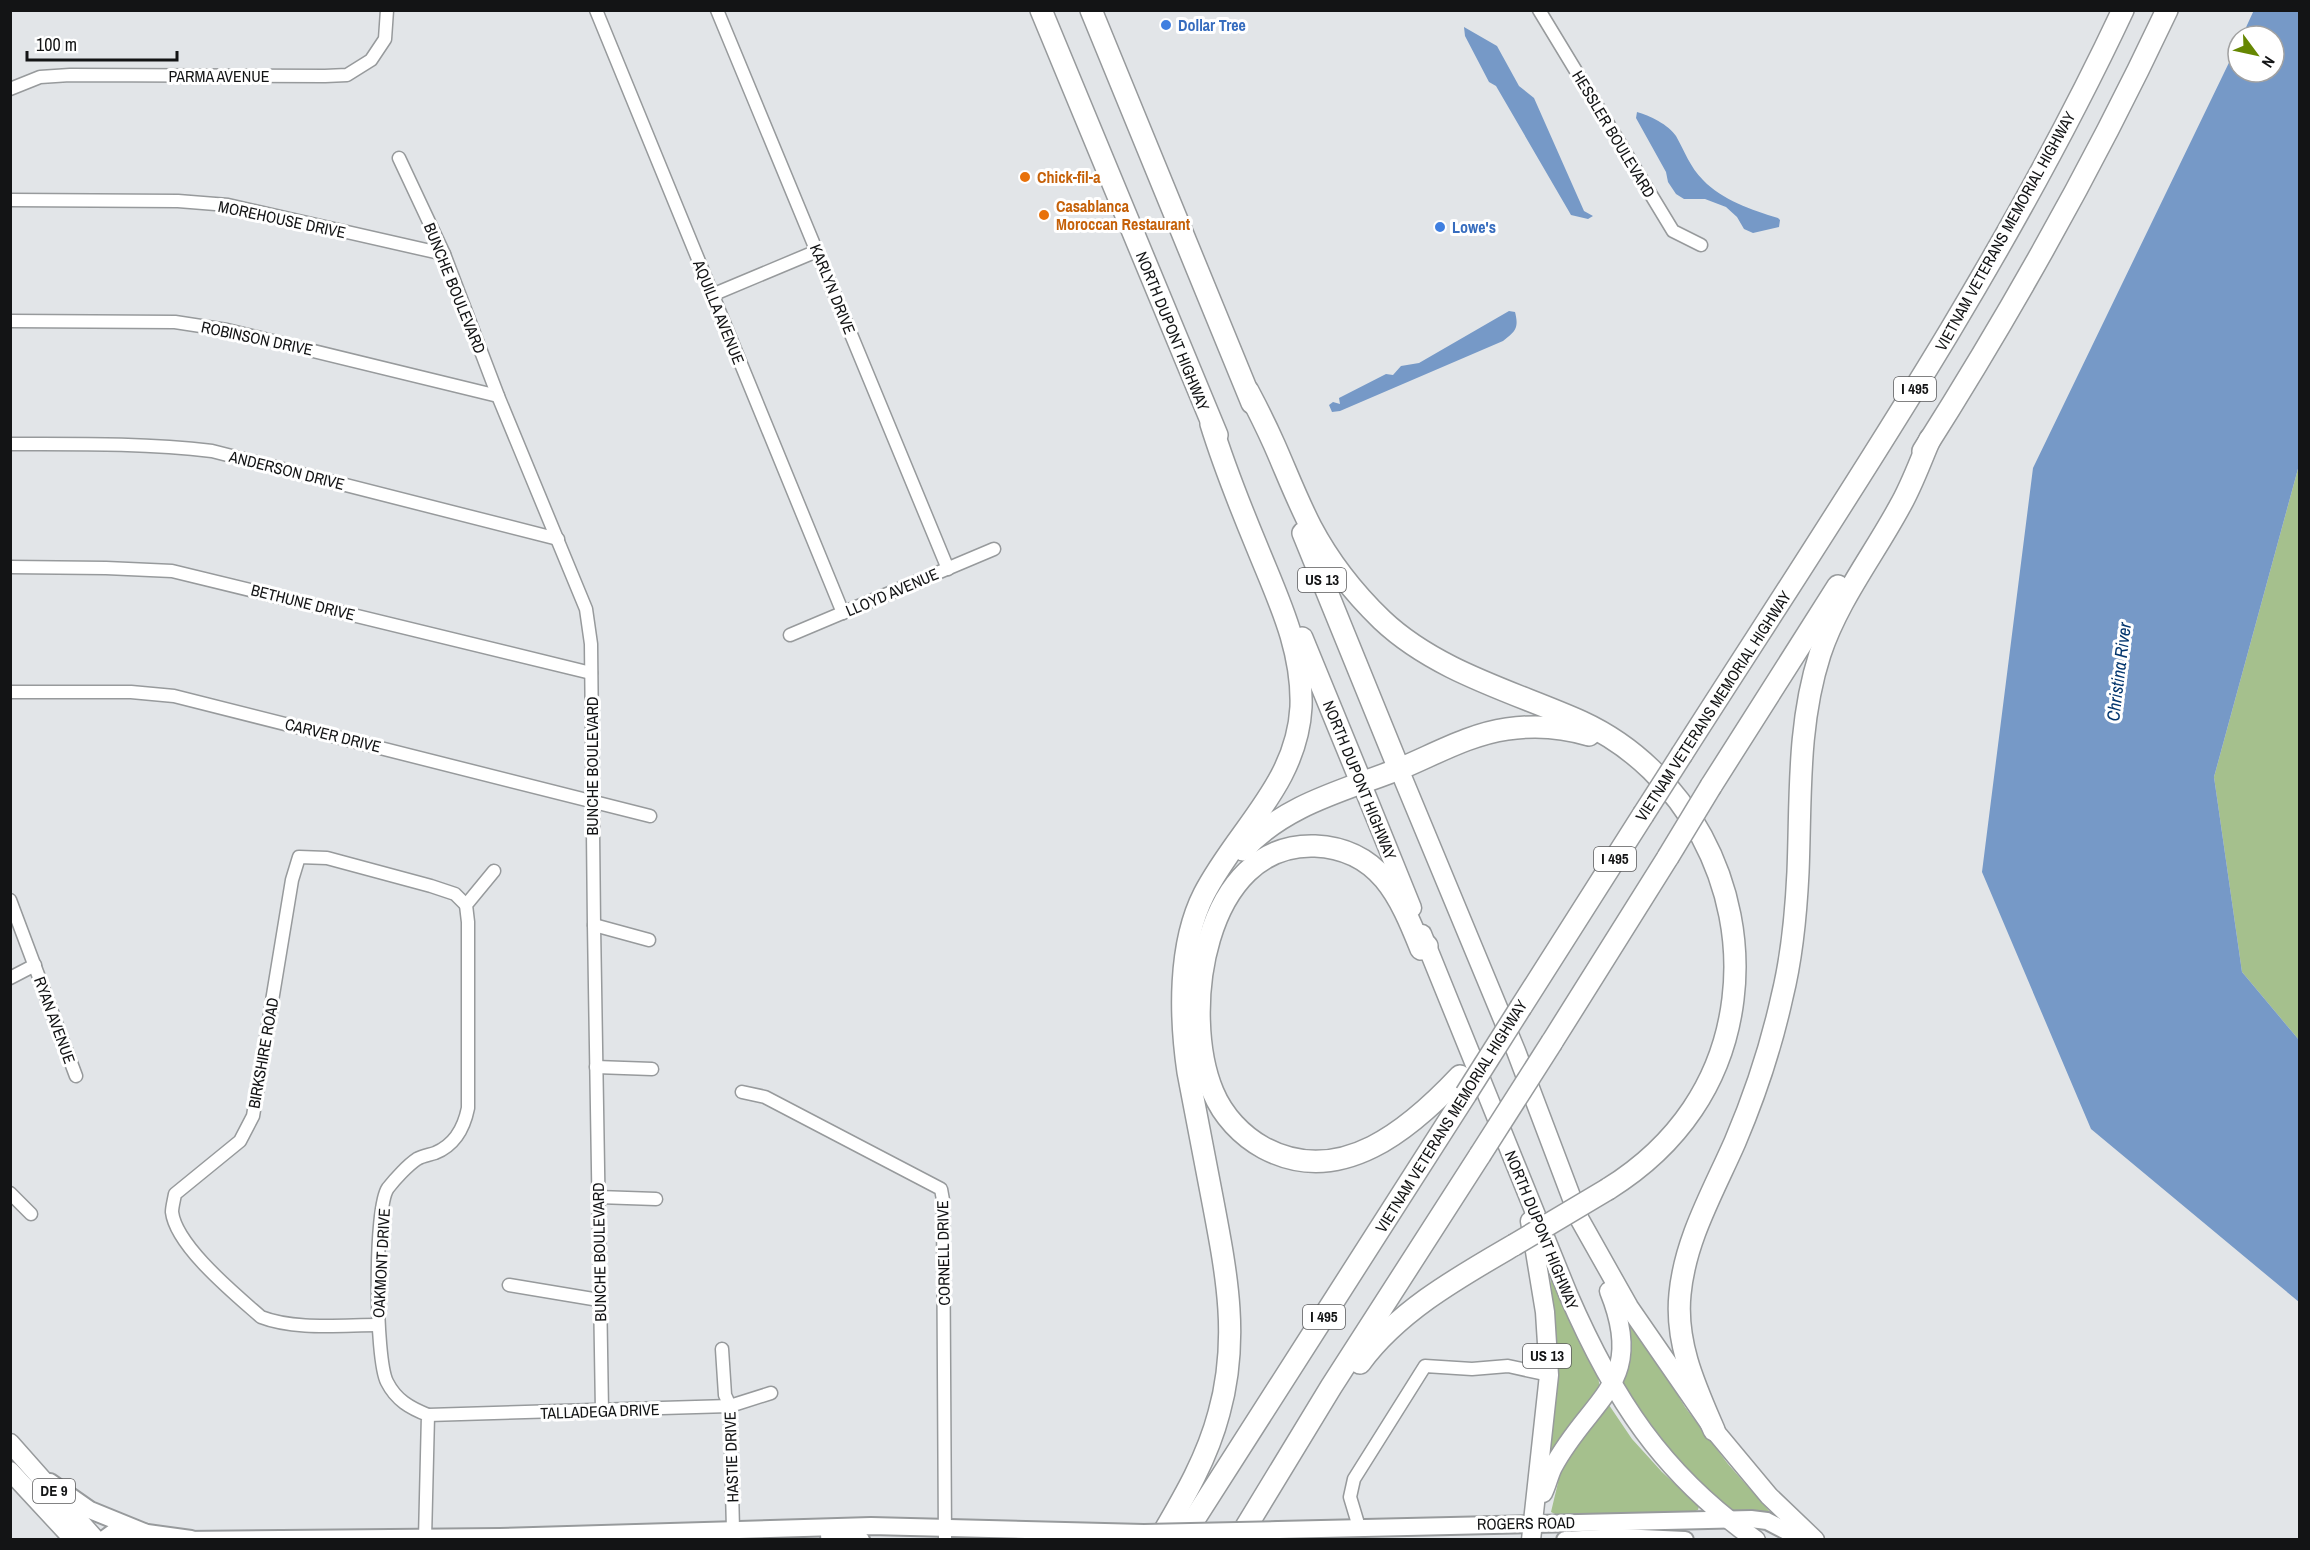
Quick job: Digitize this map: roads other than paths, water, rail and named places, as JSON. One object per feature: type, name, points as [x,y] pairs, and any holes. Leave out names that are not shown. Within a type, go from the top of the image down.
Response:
[{"type":"highway","name":"NORTH DUPONT HIGHWAY","points":[[1041,10],[1361,782]]},
{"type":"highway","name":"US 13","points":[[1091,10],[1248,391],[1266,443],[1399,769]]},
{"type":"highway","points":[[1109,10],[1109,54]]},
{"type":"highway","name":"VIETNAM VETERANS MEMORIAL HIGHWAY","points":[[1181,1539],[1463,1085],[1521,1007],[1914,390],[2042,170],[2123,10]]},
{"type":"highway","name":"I 495","points":[[1238,1539],[1331,1387],[1552,1042],[1988,346],[2061,219],[2167,10]]},
{"type":"highway","points":[[1248,391],[1273,440],[1313,530],[1353,588],[1383,621],[1410,643],[1439,660],[1590,726],[1615,741],[1640,761],[1676,798],[1698,830],[1713,858],[1733,923],[1735,949],[1731,1012],[1721,1051],[1711,1077],[1681,1126],[1658,1151],[1608,1189],[1514,1245],[1423,1304],[1382,1338],[1362,1361],[1277,1478]]},
{"type":"highway","points":[[1151,1536],[1190,1486],[1209,1443],[1222,1400],[1230,1343],[1230,1312],[1225,1264],[1186,1058],[1183,1002],[1191,929],[1205,893],[1284,773],[1295,742],[1301,705],[1300,676],[1294,643],[1227,476],[1211,424]]},
{"type":"highway","points":[[1714,1430],[1696,1390],[1685,1357],[1679,1308],[1682,1282],[1694,1234],[1755,1091],[1783,996],[1796,903],[1802,743],[1809,694],[1821,653],[1837,615],[1900,506],[1930,439]]},
{"type":"highway","points":[[1188,950],[1215,888],[1230,865],[1250,842],[1294,810],[1488,733],[1528,727],[1585,734],[1615,746],[1640,761]]},
{"type":"highway","points":[[1427,946],[1421,949],[1402,904],[1388,882],[1361,859],[1336,849],[1310,846],[1286,850],[1262,861],[1243,875],[1227,897],[1215,921],[1207,951],[1203,976],[1201,1021],[1208,1077],[1216,1099],[1225,1113],[1255,1143],[1285,1156],[1318,1161],[1354,1155],[1383,1142],[1463,1085]]},
{"type":"main road","name":"US 13","points":[[1399,769],[1516,1052],[1617,1310],[1622,1335],[1620,1361],[1612,1386],[1552,1468],[1531,1531]]},
{"type":"main road","name":"NORTH DUPONT HIGHWAY","points":[[1361,782],[1525,1189],[1587,1338],[1612,1386],[1641,1429],[1669,1464],[1726,1518],[1756,1539]]},
{"type":"main road","name":"US 13","points":[[1525,1189],[1545,1312],[1549,1376],[1531,1531]]},
{"type":"main road","points":[[1580,1220],[1629,1307],[1714,1430],[1769,1496],[1815,1539]]},
{"type":"main road","name":"DE 9","points":[[10,1443],[96,1539]]},
{"type":"main road","name":"DE 9","points":[[10,1471],[74,1539]]},
{"type":"street","name":"PARMA AVENUE","points":[[10,89],[40,77],[70,75],[346,75],[370,60],[385,39],[387,10]]},
{"type":"street","name":"AQUILLA AVENUE","points":[[596,10],[843,613]]},
{"type":"street","name":"KARLYN DRIVE","points":[[717,10],[948,569]]},
{"type":"street","name":"HESSLER BOULEVARD","points":[[1539,10],[1673,231],[1701,245]]},
{"type":"street","name":"BUNCHE BOULEVARD","points":[[399,158],[444,254],[498,396],[586,609],[591,644],[602,1412]]},
{"type":"street","name":"MOREHOUSE DRIVE","points":[[10,200],[178,201],[228,205],[444,254]]},
{"type":"street","points":[[712,295],[817,251]]},
{"type":"street","name":"ROBINSON DRIVE","points":[[10,321],[175,322],[227,330],[498,396]]},
{"type":"street","name":"ANDERSON DRIVE","points":[[10,444],[121,445],[212,451],[558,538]]},
{"type":"street","name":"LLOYD AVENUE","points":[[790,635],[994,549]]},
{"type":"street","name":"BETHUNE DRIVE","points":[[10,567],[172,571],[591,674]]},
{"type":"street","name":"CARVER DRIVE","points":[[10,692],[131,692],[174,696],[650,816]]},
{"type":"street","name":"BIRKSHIRE ROAD","points":[[378,1325],[290,1324],[274,1322],[261,1317],[192,1251],[179,1234],[172,1212],[176,1194],[240,1142],[253,1116],[292,880],[299,857],[327,858],[431,886],[455,894],[466,905]]},
{"type":"street","points":[[466,905],[494,871]]},
{"type":"street","name":"RYAN AVENUE","points":[[10,900],[76,1076]]},
{"type":"street","name":"OAKMONT DRIVE","points":[[428,1415],[412,1408],[394,1395],[385,1380],[381,1365],[378,1325],[381,1210],[387,1189],[418,1158],[438,1152],[456,1139],[465,1123],[468,1108],[468,922],[466,905]]},
{"type":"street","points":[[594,925],[649,940]]},
{"type":"street","name":"RYAN AVENUE","points":[[10,978],[34,965]]},
{"type":"street","points":[[596,1067],[652,1069]]},
{"type":"street","name":"CORNELL DRIVE","points":[[742,1092],[765,1097],[941,1189],[944,1200],[945,1271],[945,1534]]},
{"type":"street","points":[[10,1193],[31,1214]]},
{"type":"street","points":[[598,1197],[656,1199]]},
{"type":"street","points":[[509,1285],[599,1300]]},
{"type":"street","name":"HASTIE DRIVE","points":[[722,1349],[725,1395],[730,1406],[733,1530]]},
{"type":"street","points":[[1359,1527],[1350,1497],[1354,1479],[1425,1366],[1472,1369],[1508,1366],[1549,1376]]},
{"type":"street","name":"TALLADEGA DRIVE","points":[[428,1415],[602,1412],[730,1406],[771,1393]]},
{"type":"street","points":[[425,1539],[428,1415]]},
{"type":"street","points":[[36,1471],[90,1510],[144,1532]]},
{"type":"street","name":"ROGERS ROAD","points":[[103,1539],[119,1530],[187,1539],[425,1539],[871,1526],[945,1534],[1151,1536],[1359,1527],[1531,1531],[1726,1518],[1767,1521],[1804,1539]]},
{"type":"street","name":"ROGERS ROAD","points":[[775,1530],[861,1539]]},
{"type":"street","name":"ROGERS ROAD","points":[[1564,1539],[1619,1537],[1685,1539]]},
{"type":"water","name":"Christina River","points":[[2254,10],[2299,11],[2299,465],[2214,777],[2242,972],[2299,1040],[2299,1302],[2091,1129],[1982,872],[2033,468],[2226,69],[2226,84],[2286,84],[2286,24],[2248,24]]},
{"type":"water","points":[[1464,27],[1497,46],[1519,86],[1534,98],[1584,211],[1593,216],[1588,219],[1571,215],[1496,86],[1489,82],[1465,36]]},
{"type":"water","points":[[1637,112],[1658,121],[1673,132],[1695,170],[1711,187],[1738,204],[1778,218],[1779,227],[1753,233],[1744,229],[1737,217],[1726,207],[1705,199],[1684,199],[1676,194],[1636,118]]},
{"type":"water","points":[[1509,311],[1515,312],[1517,322],[1514,332],[1503,341],[1340,411],[1332,412],[1329,405],[1333,402],[1340,404],[1339,398],[1386,374],[1393,375],[1401,366],[1419,363]]},
{"type":"place","name":"Dollar Tree","points":[[1166,25]]},
{"type":"place","name":"Chick-fil-a","points":[[1025,177]]},
{"type":"place","name":"Casablanca Moroccan Restaurant","points":[[1044,215]]},
{"type":"place","name":"Lowe's","points":[[1440,227]]}]
